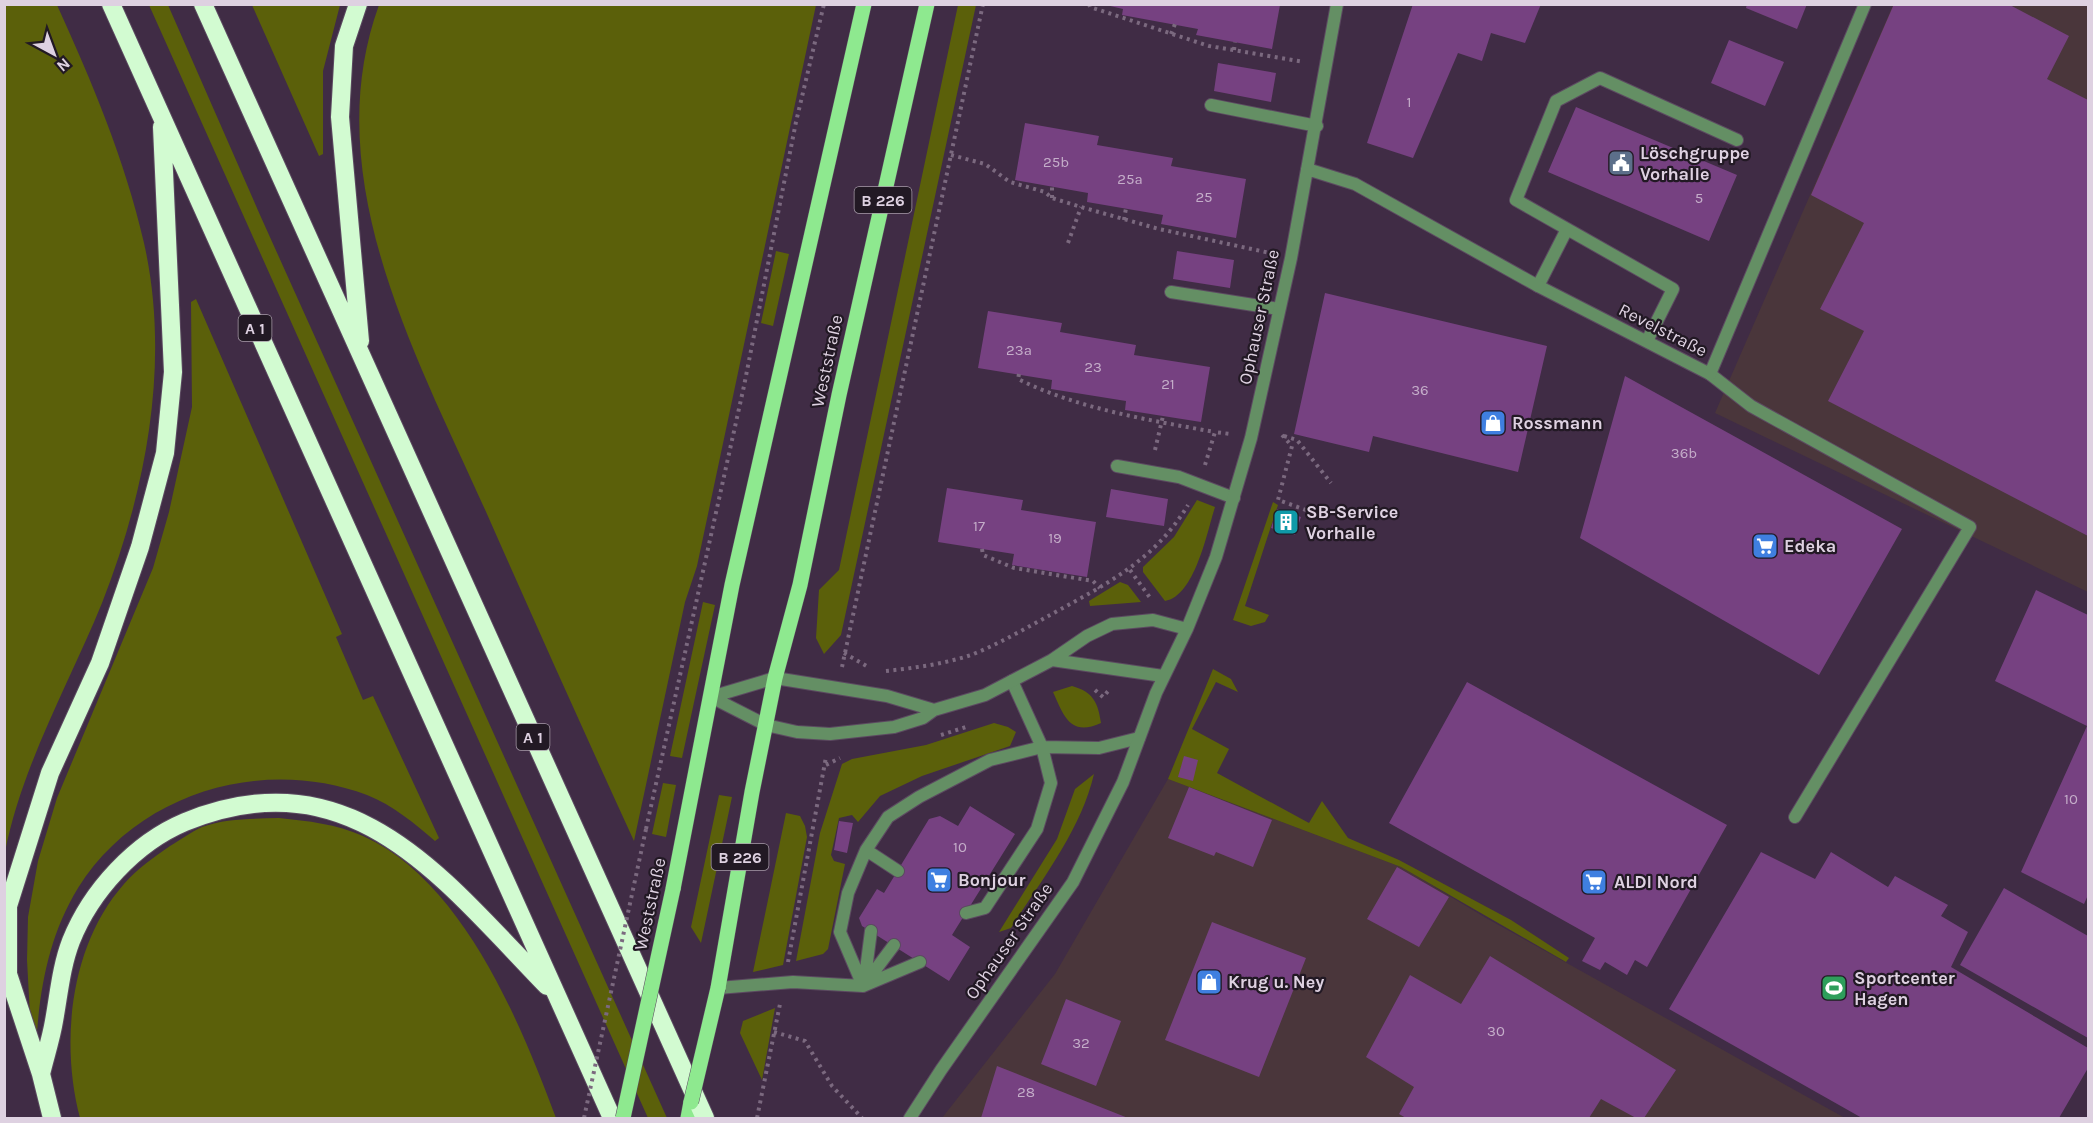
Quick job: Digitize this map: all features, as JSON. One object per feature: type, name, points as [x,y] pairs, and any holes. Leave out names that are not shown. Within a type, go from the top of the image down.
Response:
[{"type":"highway","name":"A 1","points":[[111,4],[612,1119]]},
{"type":"highway","name":"A 1","points":[[203,4],[705,1119]]},
{"type":"highway","points":[[358,4],[344,46],[340,117],[361,355]]},
{"type":"highway","points":[[52,1119],[41,1074],[8,974],[8,906],[50,773],[104,652],[140,547],[165,453],[173,372],[161,116]]},
{"type":"highway","points":[[41,1074],[71,942],[86,911],[107,882],[135,854],[167,830],[216,810],[244,805],[264,802],[321,808],[352,816],[401,845],[444,880],[557,996]]},
{"type":"main road","name":"Weststraße","points":[[623,1119],[674,889],[732,585],[864,4]]},
{"type":"main road","name":"Weststraße","points":[[688,1119],[718,988],[776,678],[800,585],[839,395],[927,4]]},
{"type":"street","name":"Ophauser Straße","points":[[910,1119],[940,1070],[1073,882],[1123,782],[1163,676],[1187,629],[1216,557],[1251,438],[1280,309],[1317,126],[1337,4]]},
{"type":"street","name":"Revelstraße","points":[[1307,169],[1355,184],[1538,286],[1710,374],[1865,4]]},
{"type":"street","points":[[1647,341],[1672,289],[1516,200],[1556,101],[1600,78],[1737,140]]},
{"type":"street","points":[[1211,105],[1317,126]]},
{"type":"street","points":[[1538,286],[1567,228]]},
{"type":"street","points":[[1171,292],[1280,309]]},
{"type":"street","points":[[1710,374],[1752,406],[1970,527],[1795,817]]},
{"type":"street","points":[[1116,466],[1179,477],[1234,498]]},
{"type":"street","points":[[711,697],[766,725],[797,732],[830,734],[894,727],[923,718],[934,710],[985,695],[1052,660],[1087,636],[1112,624],[1153,620],[1187,629]]},
{"type":"street","points":[[1052,660],[1163,676]]},
{"type":"street","points":[[711,697],[776,678],[887,696],[934,710]]},
{"type":"street","points":[[966,912],[985,908],[1037,830],[1051,783],[1042,747],[1012,681]]},
{"type":"street","points":[[863,986],[840,932],[848,893],[866,850],[888,817],[919,797],[990,760],[1042,747],[1099,748],[1139,738]]},
{"type":"street","points":[[866,850],[898,871]]},
{"type":"street","points":[[863,986],[871,931]]},
{"type":"street","points":[[863,986],[894,945]]},
{"type":"street","points":[[718,988],[793,982],[863,986],[920,962]]},
{"type":"path","points":[[584,1119],[744,386],[796,122],[824,4]]},
{"type":"path","points":[[841,671],[983,4]]},
{"type":"path","points":[[1089,4],[1089,7],[1209,46],[1326,66]]},
{"type":"path","points":[[1171,34],[1175,24]]},
{"type":"path","points":[[1234,50],[1235,42]]},
{"type":"path","points":[[951,155],[985,164],[1010,182],[1045,192],[1052,198],[1081,207],[1124,220],[1291,258]]},
{"type":"path","points":[[1052,187],[1052,198]]},
{"type":"path","points":[[1068,243],[1081,207]]},
{"type":"path","points":[[1124,220],[1126,208]]},
{"type":"path","points":[[1197,237],[1198,231]]},
{"type":"path","points":[[1019,374],[1018,379],[1046,393],[1128,417],[1251,438]]},
{"type":"path","points":[[1086,403],[1089,396]]},
{"type":"path","points":[[1150,472],[1163,416]]},
{"type":"path","points":[[885,671],[914,668],[971,654],[1100,588],[1130,570],[1156,548],[1174,527],[1198,486],[1215,432]]},
{"type":"path","points":[[1320,515],[1278,500],[1292,446],[1284,436],[1297,440],[1331,483]]},
{"type":"path","points":[[982,549],[983,555],[1014,568],[1094,580],[1100,588]]},
{"type":"path","points":[[844,653],[873,670]]},
{"type":"path","points":[[787,965],[826,756]]},
{"type":"path","points":[[757,1119],[779,1007]]},
{"type":"path","points":[[774,1032],[805,1041],[832,1086],[862,1119]]},
{"type":"shaded area","points":[[4,5],[57,5],[95,92],[136,212],[152,288],[155,334],[150,426],[131,516],[102,603],[34,756],[5,852]]},
{"type":"shaded area","points":[[149,5],[168,5],[260,215],[667,1118],[648,1118]]},
{"type":"shaded area","points":[[252,5],[340,5],[323,71],[323,154],[319,156]]},
{"type":"shaded area","points":[[379,5],[816,5],[697,566],[685,602],[634,841],[432,393],[406,330],[384,266],[367,201],[360,136],[363,70]]},
{"type":"shaded area","points":[[958,5],[976,5],[841,635],[824,654],[816,638],[819,590],[839,570]]},
{"type":"shaded area","points":[[1893,5],[2088,5],[2088,592],[1715,413]]},
{"type":"shaded area","points":[[776,251],[789,254],[773,326],[761,323]]},
{"type":"shaded area","points":[[196,299],[342,634],[336,637],[363,700],[373,696],[439,838],[435,841],[403,815],[377,799],[327,784],[286,780],[246,782],[206,791],[168,806],[134,827],[103,855],[78,888],[54,939],[41,994],[37,1032],[31,1033],[27,960],[28,917],[38,861],[57,798],[153,568],[169,512],[192,407],[191,302]]},
{"type":"shaded area","points":[[1197,500],[1215,507],[1204,546],[1192,576],[1184,588],[1175,597],[1165,601],[1143,572],[1143,567],[1174,537]]},
{"type":"shaded area","points":[[1273,502],[1278,505],[1245,606],[1269,615],[1265,622],[1251,626],[1233,620]]},
{"type":"shaded area","points":[[1120,582],[1128,585],[1141,602],[1090,606],[1089,601]]},
{"type":"shaded area","points":[[703,602],[715,605],[682,758],[670,756]]},
{"type":"shaded area","points":[[1213,669],[1231,679],[1238,692],[1216,682],[1192,729],[1229,749],[1217,773],[1309,823],[1322,801],[1348,838],[1399,860],[1511,920],[1569,958],[1566,962],[1401,867],[1168,779]]},
{"type":"shaded area","points":[[1072,686],[1090,695],[1098,709],[1101,723],[1090,727],[1075,726],[1065,716],[1053,692]]},
{"type":"shaded area","points":[[994,723],[1016,732],[1010,746],[922,776],[880,796],[858,822],[852,815],[839,818],[831,855],[834,861],[845,864],[828,949],[823,954],[796,961],[820,833],[842,764],[852,759],[926,745]]},
{"type":"shaded area","points":[[1094,774],[1080,815],[1059,854],[1011,928],[999,932],[1057,839],[1075,789]]},
{"type":"shaded area","points":[[1168,779],[1401,867],[1486,918],[1845,1118],[942,1118],[1055,974]]},
{"type":"shaded area","points":[[663,783],[676,785],[666,837],[652,834]]},
{"type":"shaded area","points":[[719,795],[732,797],[701,943],[691,927]]},
{"type":"shaded area","points":[[786,813],[800,816],[807,837],[783,965],[753,972]]},
{"type":"shaded area","points":[[279,818],[332,826],[363,836],[399,857],[430,886],[459,920],[484,958],[525,1040],[556,1118],[80,1118],[71,1058],[74,995],[81,965],[106,908],[124,884],[140,868],[198,829],[230,820]]},
{"type":"shaded area","points":[[775,1008],[762,1080],[740,1033],[743,1021]]},
{"type":"building","points":[[1413,4],[1541,4],[1525,43],[1491,33],[1482,61],[1458,53],[1413,158],[1367,143]]},
{"type":"building","points":[[1747,4],[1807,4],[1797,29],[1746,8]]},
{"type":"building","points":[[1894,4],[2008,4],[2069,36],[2047,79],[2088,100],[2088,536],[1828,401],[1864,331],[1820,309],[1864,223],[1811,195]]},
{"type":"building","points":[[1106,5],[1280,5],[1272,49],[1196,35],[1198,29],[1122,15],[1123,9]]},
{"type":"building","points":[[1729,40],[1784,62],[1765,106],[1711,83]]},
{"type":"building","points":[[1218,63],[1276,73],[1271,102],[1214,91]]},
{"type":"building","points":[[1576,107],[1737,175],[1709,241],[1548,172]]},
{"type":"building","points":[[1025,123],[1099,136],[1097,145],[1173,158],[1171,166],[1246,179],[1236,238],[1161,224],[1163,215],[1087,202],[1088,193],[1015,180]]},
{"type":"building","points":[[1177,251],[1234,260],[1230,288],[1173,279]]},
{"type":"building","points":[[1325,293],[1547,346],[1518,472],[1373,436],[1369,452],[1294,434]]},
{"type":"building","points":[[988,311],[1062,323],[1060,332],[1136,345],[1134,355],[1210,367],[1201,422],[1125,410],[1126,401],[1051,389],[1052,380],[978,368]]},
{"type":"building","points":[[1625,376],[1902,529],[1819,675],[1580,538]]},
{"type":"building","points":[[947,488],[1023,500],[1021,510],[1096,522],[1087,577],[1012,565],[1014,554],[938,542]]},
{"type":"building","points":[[1111,489],[1168,499],[1164,526],[1106,517]]},
{"type":"building","name":"SB-Service Vorhalle","points":[[1277,509],[1301,517],[1295,535],[1271,528]]},
{"type":"building","points":[[2036,590],[2088,615],[2088,895],[2084,904],[2021,872],[2087,726],[1995,681]]},
{"type":"building","name":"ALDI Nord","points":[[1467,682],[1727,825],[1647,967],[1635,960],[1627,975],[1605,962],[1600,970],[1582,961],[1595,938],[1389,823]]},
{"type":"building","points":[[1184,756],[1198,760],[1193,781],[1178,777]]},
{"type":"building","points":[[1189,787],[1272,820],[1253,867],[1216,852],[1214,856],[1168,838]]},
{"type":"building","points":[[970,806],[1015,834],[952,935],[970,947],[949,981],[862,926],[859,918],[877,889],[884,893],[929,819],[940,816],[958,826]]},
{"type":"building","points":[[839,821],[853,823],[847,853],[834,850]]},
{"type":"building","name":"Sportcenter Hagen","points":[[1761,852],[1815,879],[1831,852],[1888,887],[1895,876],[1948,905],[1941,916],[1968,932],[1951,967],[2088,1048],[2088,1068],[2059,1118],[1862,1118],[1669,1009]]},
{"type":"building","points":[[1397,867],[1449,897],[1419,947],[1367,919]]},
{"type":"building","points":[[2004,888],[2088,936],[2088,1038],[1960,965]]},
{"type":"building","points":[[1212,922],[1306,958],[1259,1077],[1165,1040]]},
{"type":"building","points":[[1490,956],[1676,1070],[1644,1118],[1636,1118],[1601,1099],[1589,1118],[1406,1118],[1399,1114],[1414,1087],[1366,1057],[1410,975],[1461,1004]]},
{"type":"building","points":[[1066,999],[1121,1021],[1096,1086],[1041,1064]]},
{"type":"building","points":[[997,1066],[1128,1118],[981,1118]]},
{"type":"place","name":"Löschgruppe Vorhalle","points":[[1621,163]]},
{"type":"place","name":"Rossmann","points":[[1493,423]]},
{"type":"place","name":"SB-Service Vorhalle","points":[[1286,522]]},
{"type":"place","name":"Edeka","points":[[1765,546]]},
{"type":"place","name":"Bonjour","points":[[939,880]]},
{"type":"place","name":"ALDI Nord","points":[[1594,882]]},
{"type":"place","name":"Krug u. Ney","points":[[1209,982]]},
{"type":"place","name":"Sportcenter Hagen","points":[[1834,988]]}]
